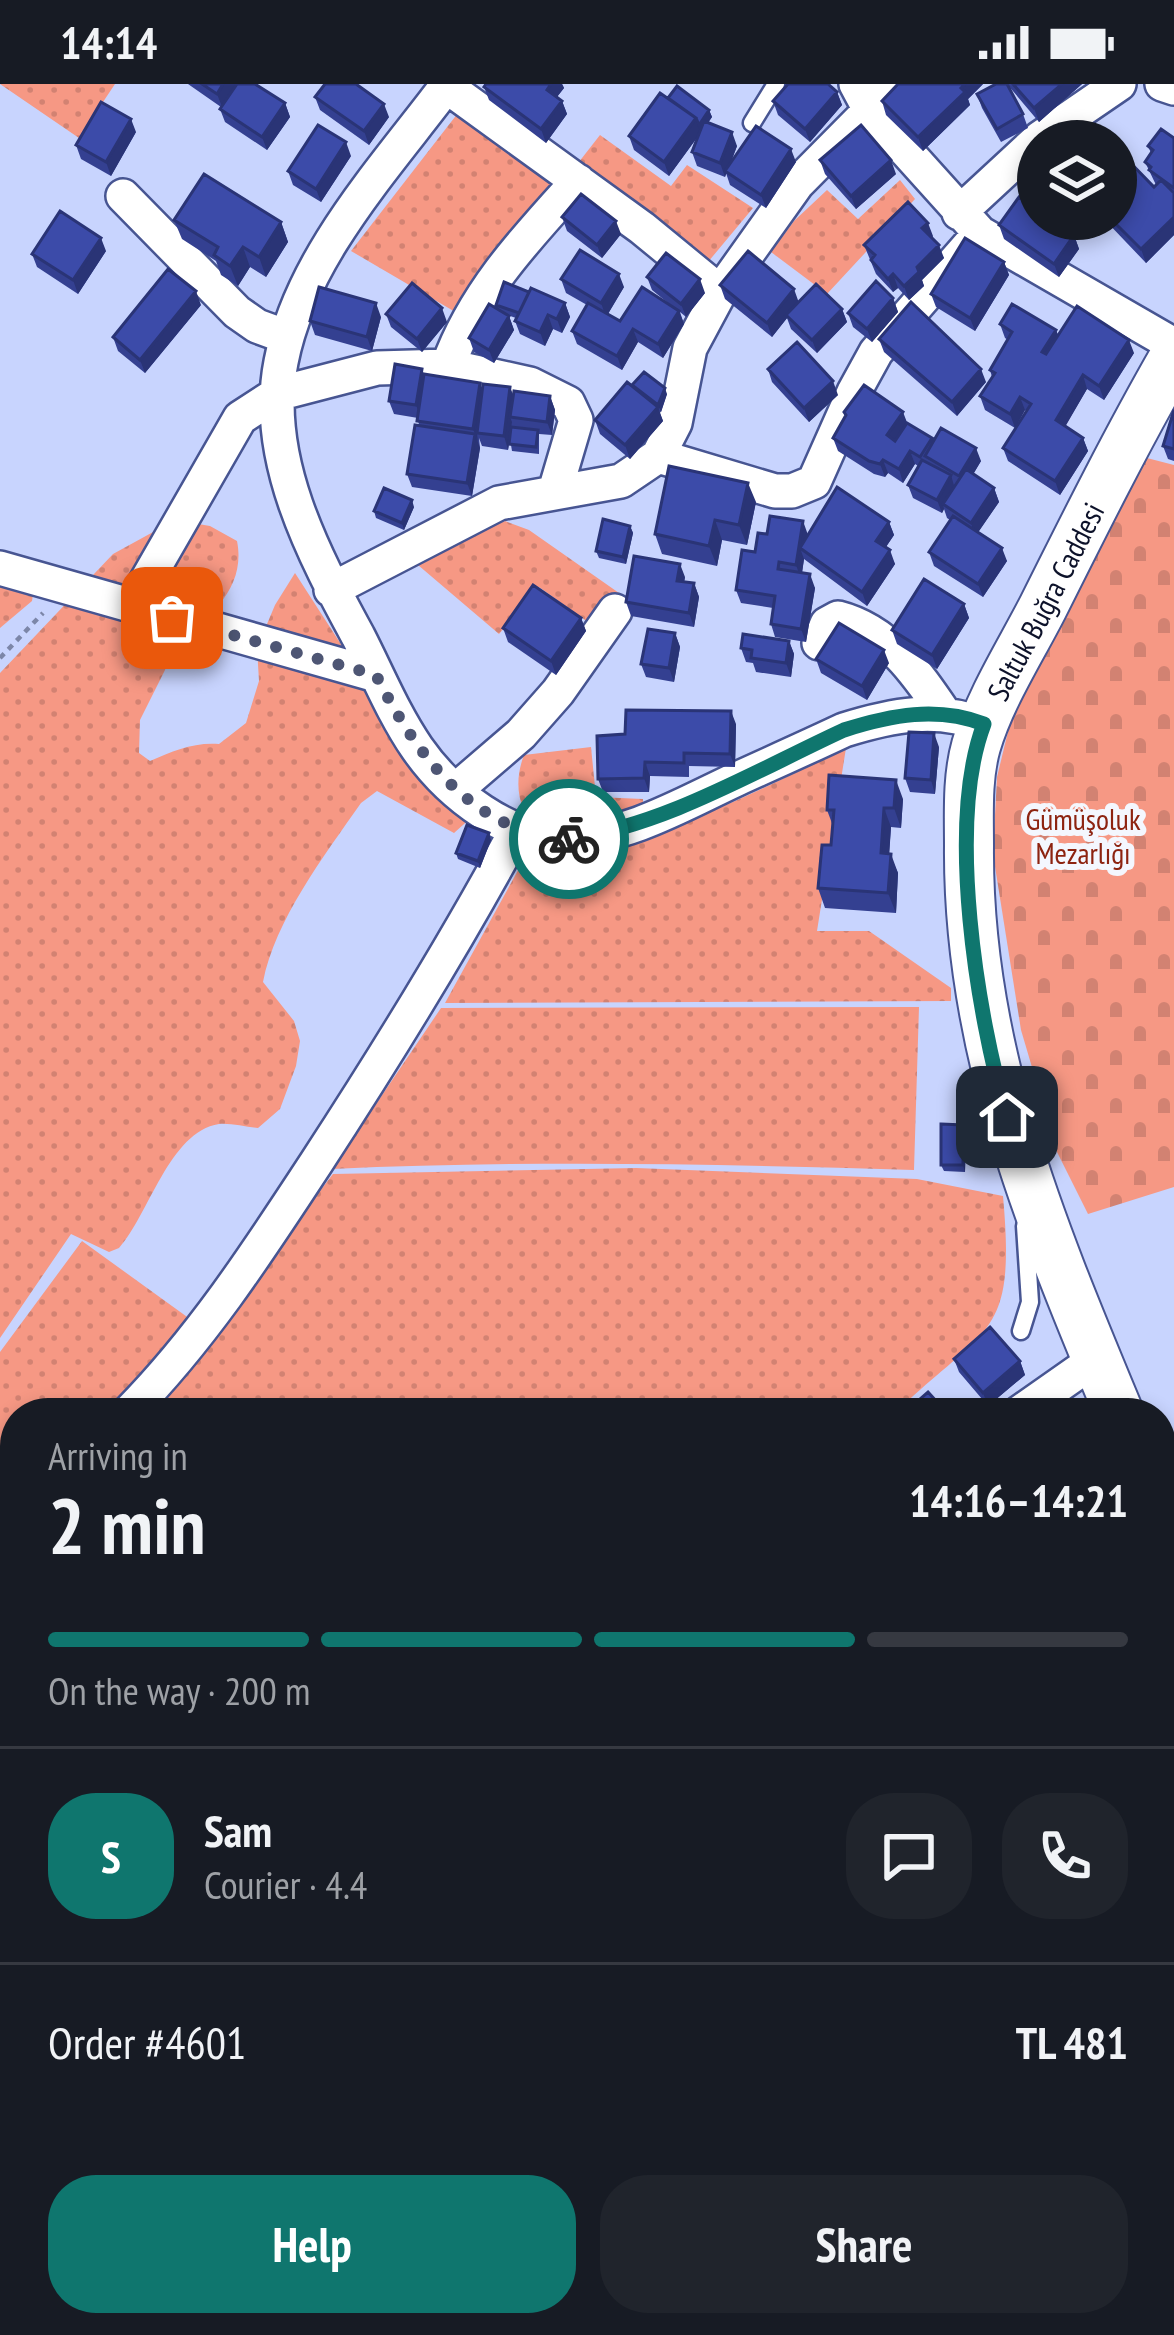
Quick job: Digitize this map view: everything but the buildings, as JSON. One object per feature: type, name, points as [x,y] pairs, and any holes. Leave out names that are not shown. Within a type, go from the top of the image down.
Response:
[{"type":"street","points":[[331,590],[471,515],[512,499],[621,481],[658,455],[671,436],[690,348],[720,292],[863,98],[896,84]]},
{"type":"street","points":[[658,455],[775,491],[792,491],[814,482],[876,352],[969,223],[1040,138],[1119,84]]},
{"type":"street","points":[[1162,84],[1174,88]]},
{"type":"street","points":[[720,292],[447,85],[323,257],[287,337],[277,394],[281,438],[312,550],[418,750],[457,789],[516,832],[567,839],[607,833],[660,816],[844,730],[897,716],[964,719]]},
{"type":"street","points":[[863,98],[969,223],[1174,345]]},
{"type":"street","points":[[448,366],[488,287],[578,182]]},
{"type":"street","points":[[123,196],[238,312],[257,326],[287,337]]},
{"type":"street","name":"Saltuk Buğra Caddesi","points":[[1113,1398],[1021,1160],[994,1073],[969,883],[975,749],[964,719],[1174,357]]},
{"type":"street","points":[[132,606],[240,418],[277,394],[377,368],[448,366],[530,384],[574,410],[574,437],[555,491]]},
{"type":"street","points":[[0,568],[376,675]]},
{"type":"street","points":[[457,789],[521,734],[558,692],[616,611]]},
{"type":"street","points":[[818,643],[827,624],[838,618],[873,632],[964,719]]},
{"type":"street","points":[[142,1398],[179,1357],[267,1237],[452,949],[516,832]]},
{"type":"street","points":[[1040,1398],[1096,1359]]},
{"type":"lane","points":[[752,123],[776,84]]},
{"type":"lane","points":[[1021,1160],[1030,1302],[1021,1331]]},
{"type":"path","points":[[0,658],[68,587]]},
{"type":"green space","points":[[0,84],[115,84],[79,138]]},
{"type":"green space","points":[[458,113],[557,185],[457,313],[351,251]]},
{"type":"green space","points":[[600,135],[671,186],[687,165],[753,208],[708,262],[575,167]]},
{"type":"green space","points":[[900,180],[915,199],[827,294],[771,252],[794,221],[827,190],[858,219]]},
{"type":"green space","name":"Gümüşoluk Mezarlığı","points":[[1143,457],[1174,465],[1174,1187],[1088,1214],[1057,1152],[1021,1030],[993,854],[997,777],[1013,711]]},
{"type":"green space","points":[[175,520],[210,526],[237,541],[236,572],[214,610],[175,637],[165,670],[140,720],[139,753],[150,761],[192,746],[219,744],[246,723],[259,681],[257,648],[295,573],[355,666],[473,816],[454,833],[377,791],[361,803],[303,889],[269,959],[263,982],[294,1021],[300,1041],[280,1109],[258,1128],[219,1124],[186,1142],[119,1248],[109,1252],[71,1234],[0,1338],[0,673],[113,554]]},
{"type":"green space","points":[[505,521],[529,530],[619,593],[592,625],[539,587],[499,634],[418,565],[475,532]]},
{"type":"green space","points":[[0,575],[34,588],[32,601],[0,628]]},
{"type":"green space","points":[[591,747],[596,797],[643,799],[643,807],[556,819],[524,810],[518,783],[524,755]]},
{"type":"green space","points":[[846,748],[817,931],[869,931],[951,988],[951,1001],[445,1003],[527,854],[612,844],[652,833],[731,803]]},
{"type":"green space","points":[[919,1007],[914,1170],[623,1164],[332,1169],[441,1008]]},
{"type":"green space","points":[[636,1168],[917,1179],[1003,1196],[1005,1278],[989,1325],[912,1398],[160,1398],[333,1174]]},
{"type":"green space","points":[[82,1241],[190,1319],[118,1398],[0,1398],[0,1352]]},
{"type":"way so far","points":[[172,618],[376,675],[418,750],[464,796],[516,832],[569,839]]},
{"type":"route","points":[[569,839],[660,816],[844,730],[872,722],[944,713],[984,724],[970,781],[969,883],[977,970],[994,1073],[1007,1117]]}]
